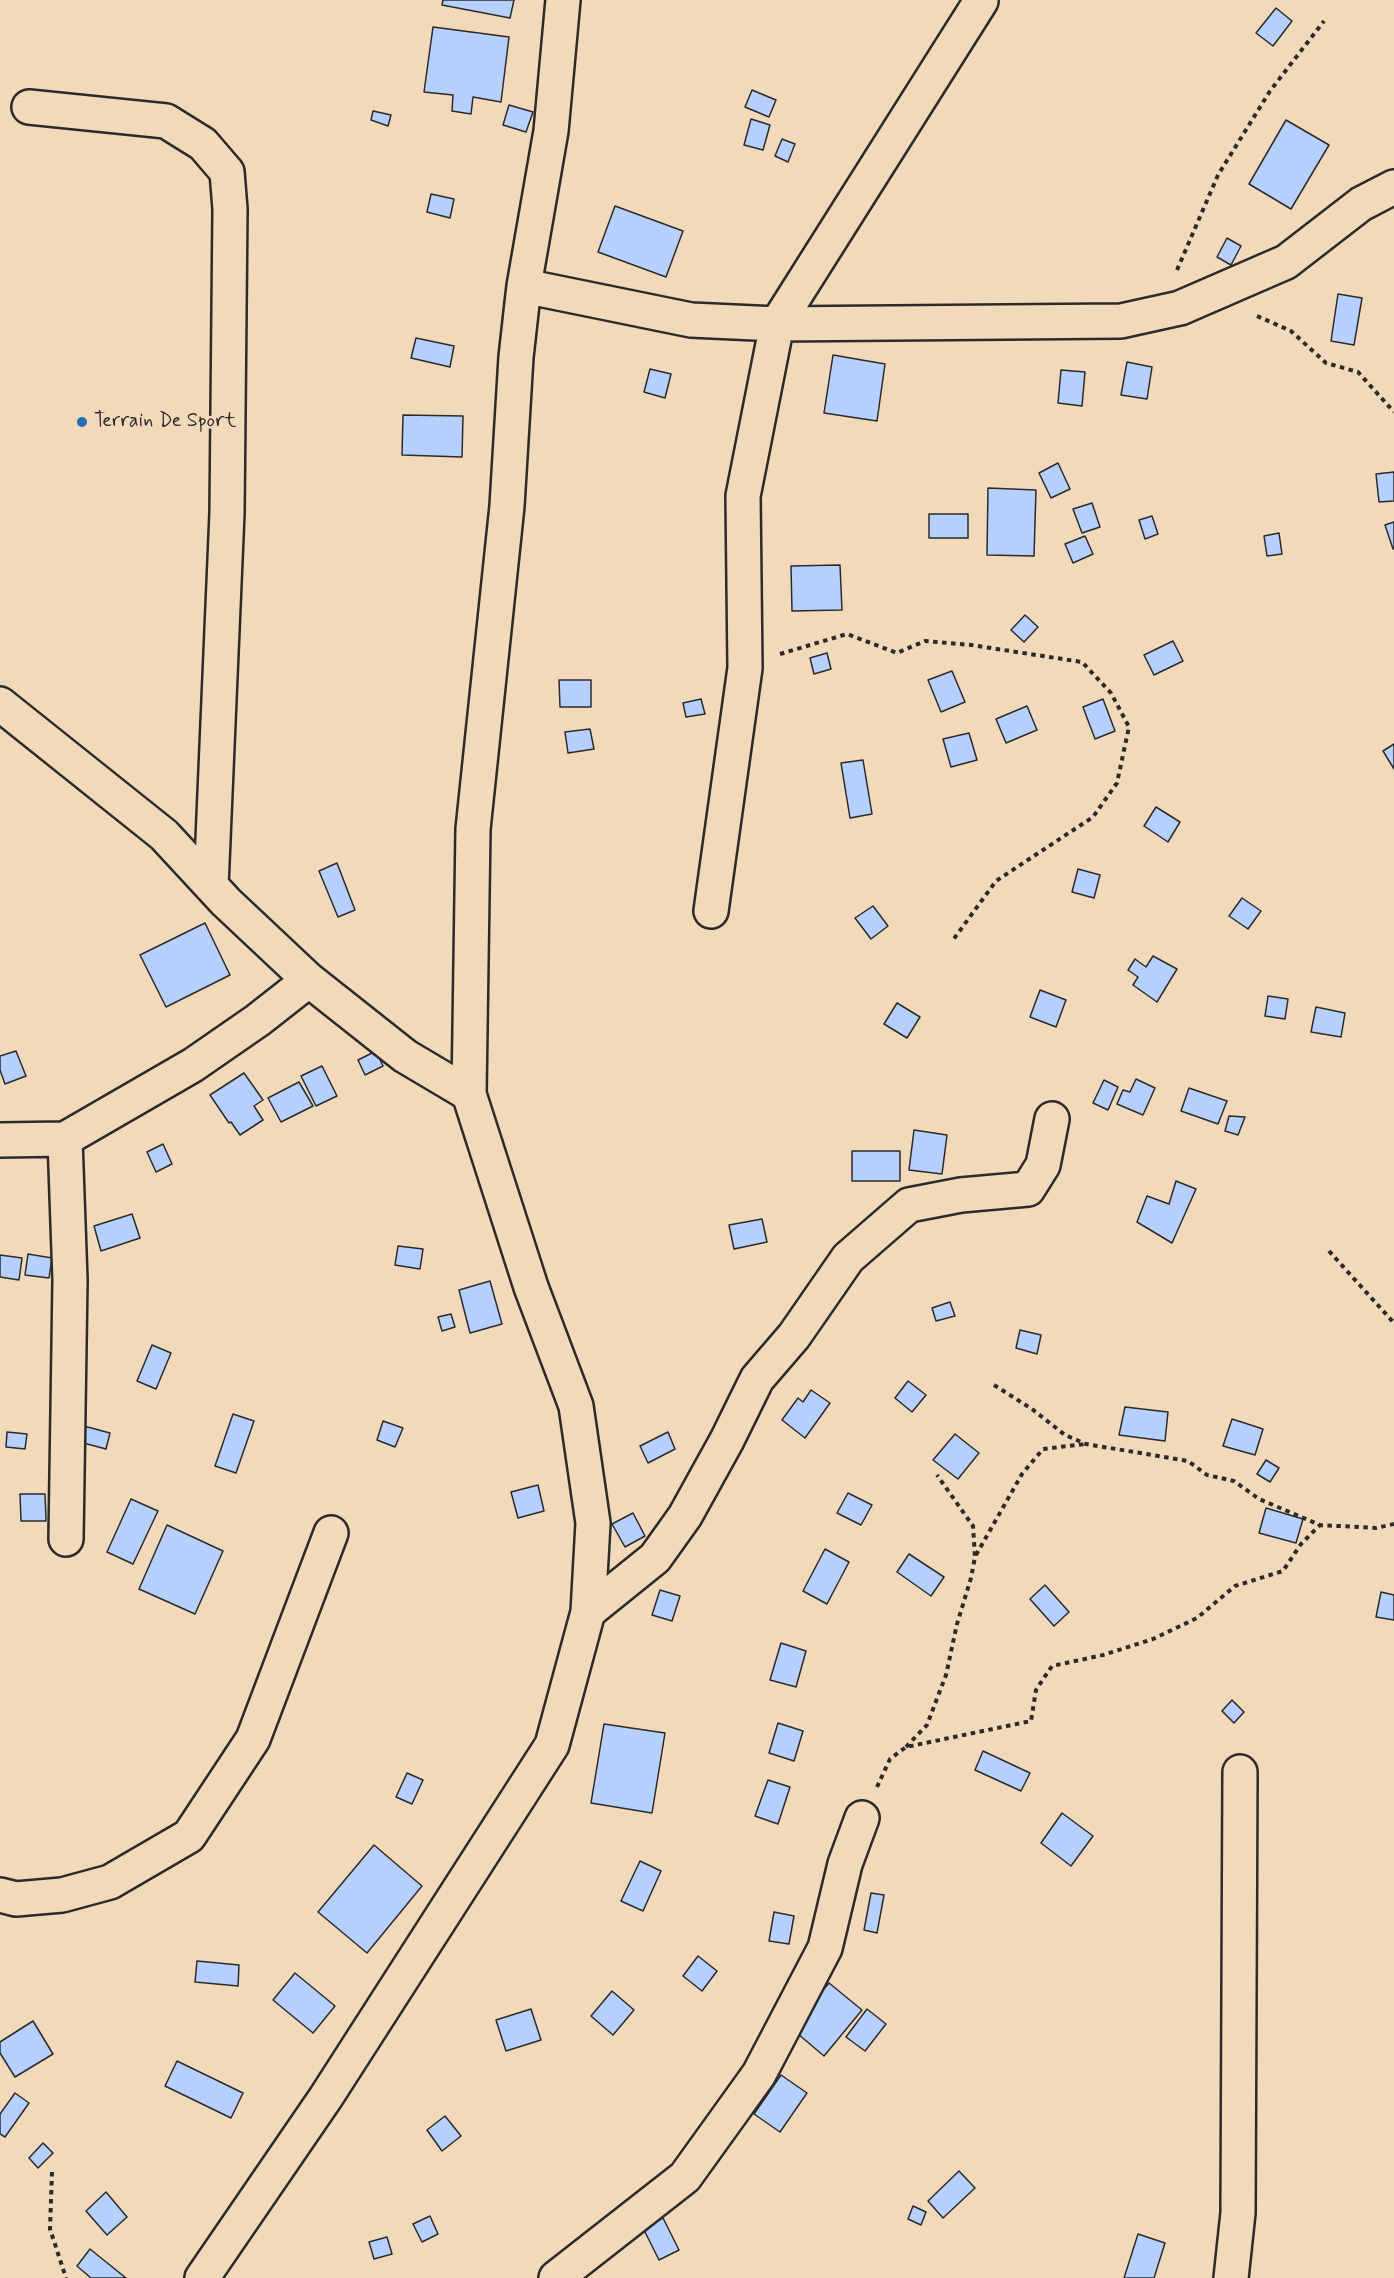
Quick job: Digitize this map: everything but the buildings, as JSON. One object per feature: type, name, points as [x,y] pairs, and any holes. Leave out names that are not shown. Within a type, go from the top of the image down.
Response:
[{"type":"street","points":[[202,2278],[326,2097],[552,1745],[588,1612],[593,1523],[576,1406],[531,1287],[469,1094],[473,829],[507,506],[516,357],[524,286],[551,131],[563,0]]},
{"type":"street","points":[[711,911],[745,669],[743,496],[777,324],[981,1]]},
{"type":"street","points":[[30,107],[166,121],[203,144],[227,172],[230,209],[227,513],[211,886]]},
{"type":"street","points":[[524,286],[691,320],[777,324],[1121,321],[1180,308],[1286,262],[1361,204],[1394,187]]},
{"type":"street","points":[[0,704],[164,835],[211,886],[309,980],[405,1056],[469,1094]]},
{"type":"street","points":[[0,1140],[65,1139],[193,1065],[258,1020],[309,980]]},
{"type":"street","points":[[588,1612],[655,1558],[685,1516],[727,1440],[757,1379],[794,1336],[848,1258],[909,1205],[961,1195],[1028,1189],[1043,1165],[1052,1119]]},
{"type":"street","points":[[65,1139],[70,1280],[66,1539]]},
{"type":"street","points":[[0,1895],[16,1899],[62,1895],[110,1882],[189,1836],[253,1739],[331,1533]]},
{"type":"street","points":[[1231,2278],[1238,2213],[1240,1772]]},
{"type":"street","points":[[556,2278],[685,2177],[759,2074],[825,1948],[845,1864],[862,1818]]},
{"type":"path","points":[[1180,308],[1175,274],[1218,175],[1270,91],[1324,21]]},
{"type":"path","points":[[1209,294],[1291,331],[1326,363],[1358,372],[1394,412]]},
{"type":"path","points":[[745,669],[778,655],[847,634],[897,653],[925,641],[971,645],[1082,662],[1111,693],[1129,727],[1117,783],[1094,817],[996,881],[953,940]]},
{"type":"path","points":[[1329,1251],[1394,1323]]},
{"type":"path","points":[[994,1385],[1032,1409],[1065,1435],[1086,1444],[1188,1461],[1207,1475],[1234,1481],[1259,1499],[1320,1525],[1376,1528],[1394,1524]]},
{"type":"path","points":[[975,1557],[1022,1474],[1043,1449],[1086,1444]]},
{"type":"path","points":[[862,1818],[890,1759],[906,1747],[927,1725],[946,1675],[957,1624],[971,1578],[975,1557],[973,1526],[937,1475]]},
{"type":"path","points":[[906,1747],[1031,1721],[1036,1689],[1052,1666],[1103,1655],[1153,1639],[1197,1618],[1235,1586],[1283,1571],[1301,1544],[1320,1525]]},
{"type":"path","points":[[52,2172],[50,2229],[66,2278]]},
{"type":"place","name":"Terrain De Sport","points":[[82,422]]}]
